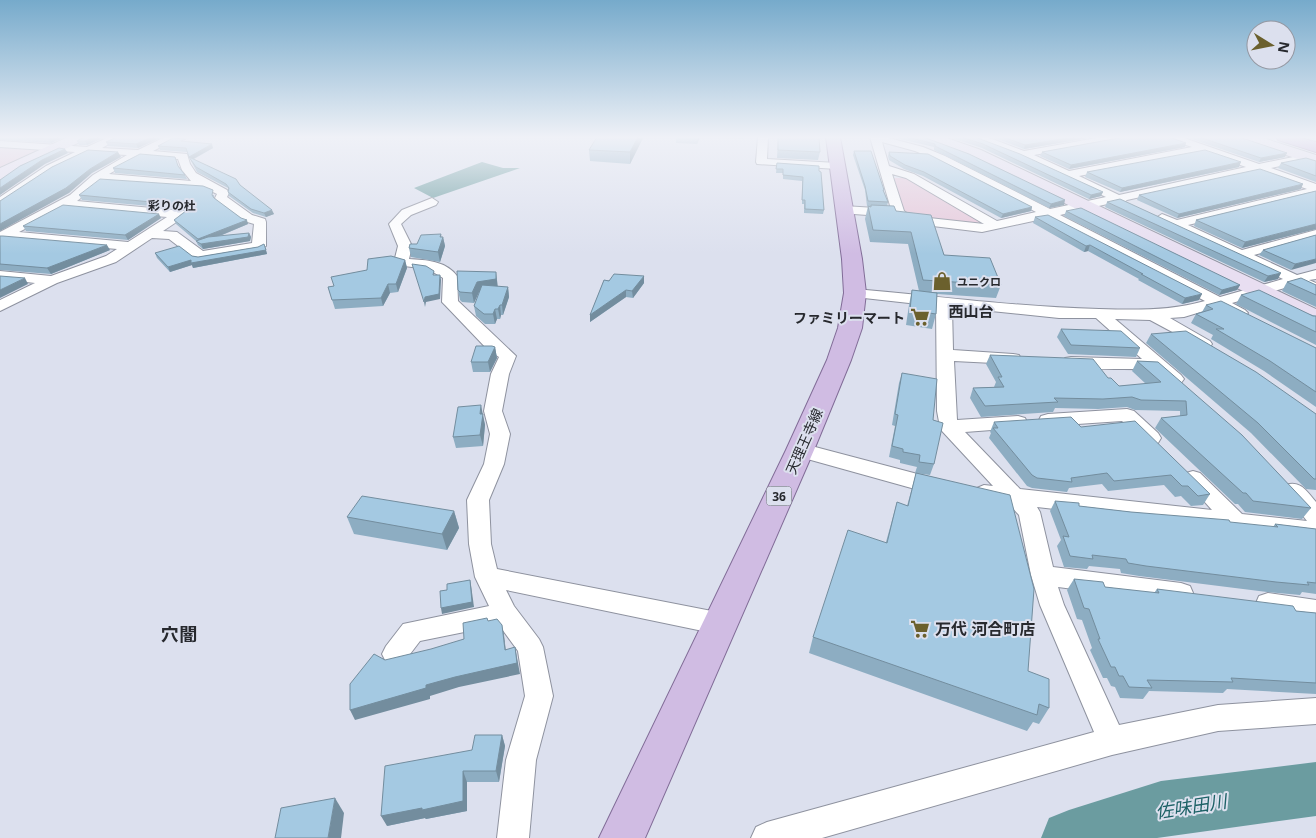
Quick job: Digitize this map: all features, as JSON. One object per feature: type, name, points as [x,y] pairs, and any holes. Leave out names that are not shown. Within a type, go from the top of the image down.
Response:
[{"type":"main road","name":"天理王寺線","points":[[622,838],[722,624],[800,450],[842,352],[850,328],[855,293],[852,260],[839,176]]},
{"type":"street","points":[[0,202],[38,176]]},
{"type":"street","points":[[150,234],[172,235],[200,256],[259,246],[260,222],[248,218],[221,198],[224,193],[193,176]]},
{"type":"street","points":[[887,176],[898,213]]},
{"type":"street","points":[[910,176],[995,225]]},
{"type":"street","points":[[976,176],[1250,318]]},
{"type":"street","points":[[1023,176],[1316,318]]},
{"type":"street","points":[[1068,176],[1316,289]]},
{"type":"street","points":[[844,210],[898,213],[908,219],[982,228],[1217,176]]},
{"type":"street","points":[[1282,176],[1316,189]]},
{"type":"street","points":[[1,235],[64,204],[80,193],[97,177],[210,185]]},
{"type":"street","points":[[1176,224],[1316,189]]},
{"type":"street","points":[[432,202],[398,217],[395,224],[405,246],[401,262],[432,265],[450,276],[450,302],[494,346],[508,356],[500,374],[493,411],[500,434],[494,464],[478,500],[480,544],[487,577],[505,613],[530,646],[539,696],[521,760],[513,838]]},
{"type":"street","points":[[0,306],[52,280],[111,259],[180,214],[64,204]]},
{"type":"street","points":[[1242,254],[1316,234]]},
{"type":"street","points":[[1,235],[130,246]]},
{"type":"street","points":[[855,293],[1059,313],[1153,315],[1184,312],[1316,274]]},
{"type":"street","points":[[0,275],[52,280]]},
{"type":"street","points":[[944,302],[946,411],[949,427],[1029,512],[1043,575],[1052,605],[1112,741]]},
{"type":"street","points":[[1100,314],[1191,394]]},
{"type":"street","points":[[1153,315],[1218,352]]},
{"type":"street","points":[[945,355],[1027,360]]},
{"type":"street","points":[[1055,361],[1159,365]]},
{"type":"street","points":[[949,427],[1127,415],[1238,523]]},
{"type":"street","points":[[800,450],[915,482],[959,490],[1238,523],[1316,530]]},
{"type":"street","points":[[1281,477],[1316,516]]},
{"type":"street","points":[[1043,575],[1198,595]]},
{"type":"street","points":[[487,577],[722,624]]},
{"type":"street","points":[[1247,601],[1316,610]]},
{"type":"street","points":[[395,654],[412,632],[505,613]]},
{"type":"street","points":[[767,838],[1112,741],[1218,718],[1316,712]]},
{"type":"shaded area","points":[[445,176],[496,176],[433,198],[414,188]]},
{"type":"shaded area","points":[[893,178],[907,178],[981,221],[976,224],[905,215]]},
{"type":"building","points":[[6,176],[18,176],[0,188],[0,180]]},
{"type":"building","points":[[38,176],[81,176],[66,188],[0,224],[0,201]]},
{"type":"building","points":[[212,176],[230,176],[236,179],[240,185],[272,210],[264,213],[251,209],[228,192],[229,188],[226,184]]},
{"type":"building","points":[[794,176],[821,176],[824,210],[805,209],[805,200],[802,200],[803,177]]},
{"type":"building","points":[[862,176],[879,176],[888,202],[868,201]]},
{"type":"building","points":[[932,176],[971,176],[1032,207],[1003,214]]},
{"type":"building","points":[[995,176],[1015,176],[1065,200],[1051,204]]},
{"type":"building","points":[[1051,176],[1068,176],[1103,192],[1091,195]]},
{"type":"building","points":[[1096,176],[1176,176],[1122,188]]},
{"type":"building","points":[[1227,176],[1280,176],[1303,184],[1179,214],[1139,195]]},
{"type":"building","points":[[100,179],[203,186],[213,190],[212,195],[214,198],[241,218],[247,220],[198,239],[174,220],[186,211],[182,205],[79,195]]},
{"type":"building","points":[[1316,191],[1316,224],[1245,242],[1196,220]]},
{"type":"building","points":[[1120,199],[1281,273],[1268,276],[1107,202]]},
{"type":"building","points":[[63,205],[159,214],[125,235],[23,226]]},
{"type":"building","points":[[871,205],[894,206],[896,211],[931,215],[944,255],[990,258],[1001,285],[923,280],[911,232],[873,230],[868,206],[871,207]]},
{"type":"building","points":[[1081,208],[1240,285],[1222,290],[1066,211]]},
{"type":"building","points":[[1048,215],[1202,294],[1185,298],[1035,217]]},
{"type":"building","points":[[249,233],[248,237],[201,244],[196,241],[208,237]]},
{"type":"building","points":[[441,234],[440,237],[443,237],[438,252],[409,248],[410,244],[417,244],[421,235]]},
{"type":"building","points":[[1316,235],[1316,259],[1295,264],[1263,250]]},
{"type":"building","points":[[0,236],[107,245],[47,268],[0,264]]},
{"type":"building","points":[[264,244],[266,250],[191,263],[191,260],[168,267],[155,253],[179,246],[192,256],[198,257],[258,247]]},
{"type":"building","points":[[391,256],[405,260],[396,284],[388,284],[381,298],[332,300],[328,287],[334,286],[331,277],[367,270],[368,259]]},
{"type":"building","points":[[412,264],[426,266],[434,271],[433,275],[440,275],[439,294],[425,297],[424,302]]},
{"type":"building","points":[[457,271],[496,272],[496,279],[477,282],[472,293],[460,292],[458,290]]},
{"type":"building","points":[[614,274],[644,276],[632,291],[626,290],[590,315],[604,280],[609,281]]},
{"type":"building","points":[[0,276],[25,278],[0,290]]},
{"type":"building","points":[[1301,278],[1316,285],[1316,295],[1287,282]]},
{"type":"building","points":[[482,285],[508,287],[502,305],[495,309],[493,314],[484,314],[474,306]]},
{"type":"building","points":[[912,290],[937,293],[936,314],[910,310]]},
{"type":"building","points":[[1259,290],[1316,316],[1316,332],[1241,295]]},
{"type":"building","points":[[1221,301],[1316,348],[1316,392],[1270,361],[1216,329],[1224,329],[1196,314],[1213,309],[1206,305]]},
{"type":"building","points":[[1061,329],[1121,331],[1140,348],[1071,345]]},
{"type":"building","points":[[1186,331],[1256,372],[1316,414],[1316,479],[1258,423],[1151,334]]},
{"type":"building","points":[[476,346],[495,347],[488,362],[471,362]]},
{"type":"building","points":[[990,355],[1093,359],[1108,378],[1111,378],[1119,386],[1161,382],[1137,361],[1158,362],[1242,435],[1311,508],[1253,501],[1246,493],[1243,493],[1161,418],[1187,415],[1186,401],[1141,400],[1132,397],[1103,399],[1054,398],[1058,402],[985,406],[973,388],[1004,387],[998,377],[1002,377]]},
{"type":"building","points":[[902,373],[937,379],[933,420],[943,423],[934,464],[919,462],[920,455],[903,452],[903,449],[892,446],[898,415],[895,414]]},
{"type":"building","points":[[481,405],[480,414],[483,414],[480,435],[453,437],[458,407]]},
{"type":"building","points":[[1071,417],[1081,427],[1135,421],[1210,494],[1198,496],[1188,486],[1182,486],[1171,475],[1114,481],[1107,473],[1071,478],[1072,482],[1037,478],[1032,475],[993,428],[998,428],[994,422]]},
{"type":"building","name":"万代 河合町店","points":[[916,473],[1010,495],[1034,589],[1028,671],[1049,679],[1049,708],[1039,704],[1037,715],[813,637],[848,530],[887,543],[897,502],[908,506]]},
{"type":"building","points":[[362,496],[454,511],[442,534],[347,517]]},
{"type":"building","points":[[1055,501],[1079,503],[1079,506],[1131,512],[1316,529],[1316,583],[1307,582],[1309,585],[1276,582],[1146,566],[1128,563],[1126,559],[1092,555],[1093,559],[1070,556],[1063,536],[1069,537]]},
{"type":"building","points":[[1074,579],[1103,582],[1105,587],[1159,593],[1157,589],[1293,606],[1296,611],[1316,613],[1316,683],[1231,678],[1233,682],[1147,680],[1152,688],[1129,687],[1123,676],[1119,676],[1115,667],[1111,667],[1098,639],[1100,639],[1089,609],[1084,608]]},
{"type":"building","points":[[470,580],[472,602],[441,608],[440,591],[447,590],[447,584]]},
{"type":"building","points":[[487,618],[488,621],[497,619],[502,625],[505,650],[515,647],[517,663],[426,685],[426,688],[350,710],[350,684],[374,654],[385,660],[464,639],[463,623]]},
{"type":"building","points":[[475,735],[502,735],[496,771],[463,771],[463,801],[381,816],[385,766],[472,750]]},
{"type":"building","points":[[335,798],[328,838],[275,838],[281,808]]},
{"type":"waterway","name":"佐味田川","points":[[1069,838],[1161,809],[1316,789]]},
{"type":"place","name":"ユニクロ","points":[[942,281]]},
{"type":"place","name":"ファミリーマート","points":[[920,317]]},
{"type":"place","name":"万代 河合町店","points":[[920,629]]},
{"type":"district","name":"彩りの杜","points":[[172,205]]},
{"type":"district","name":"西山台","points":[[971,311]]},
{"type":"district","name":"穴闇","points":[[179,634]]}]
